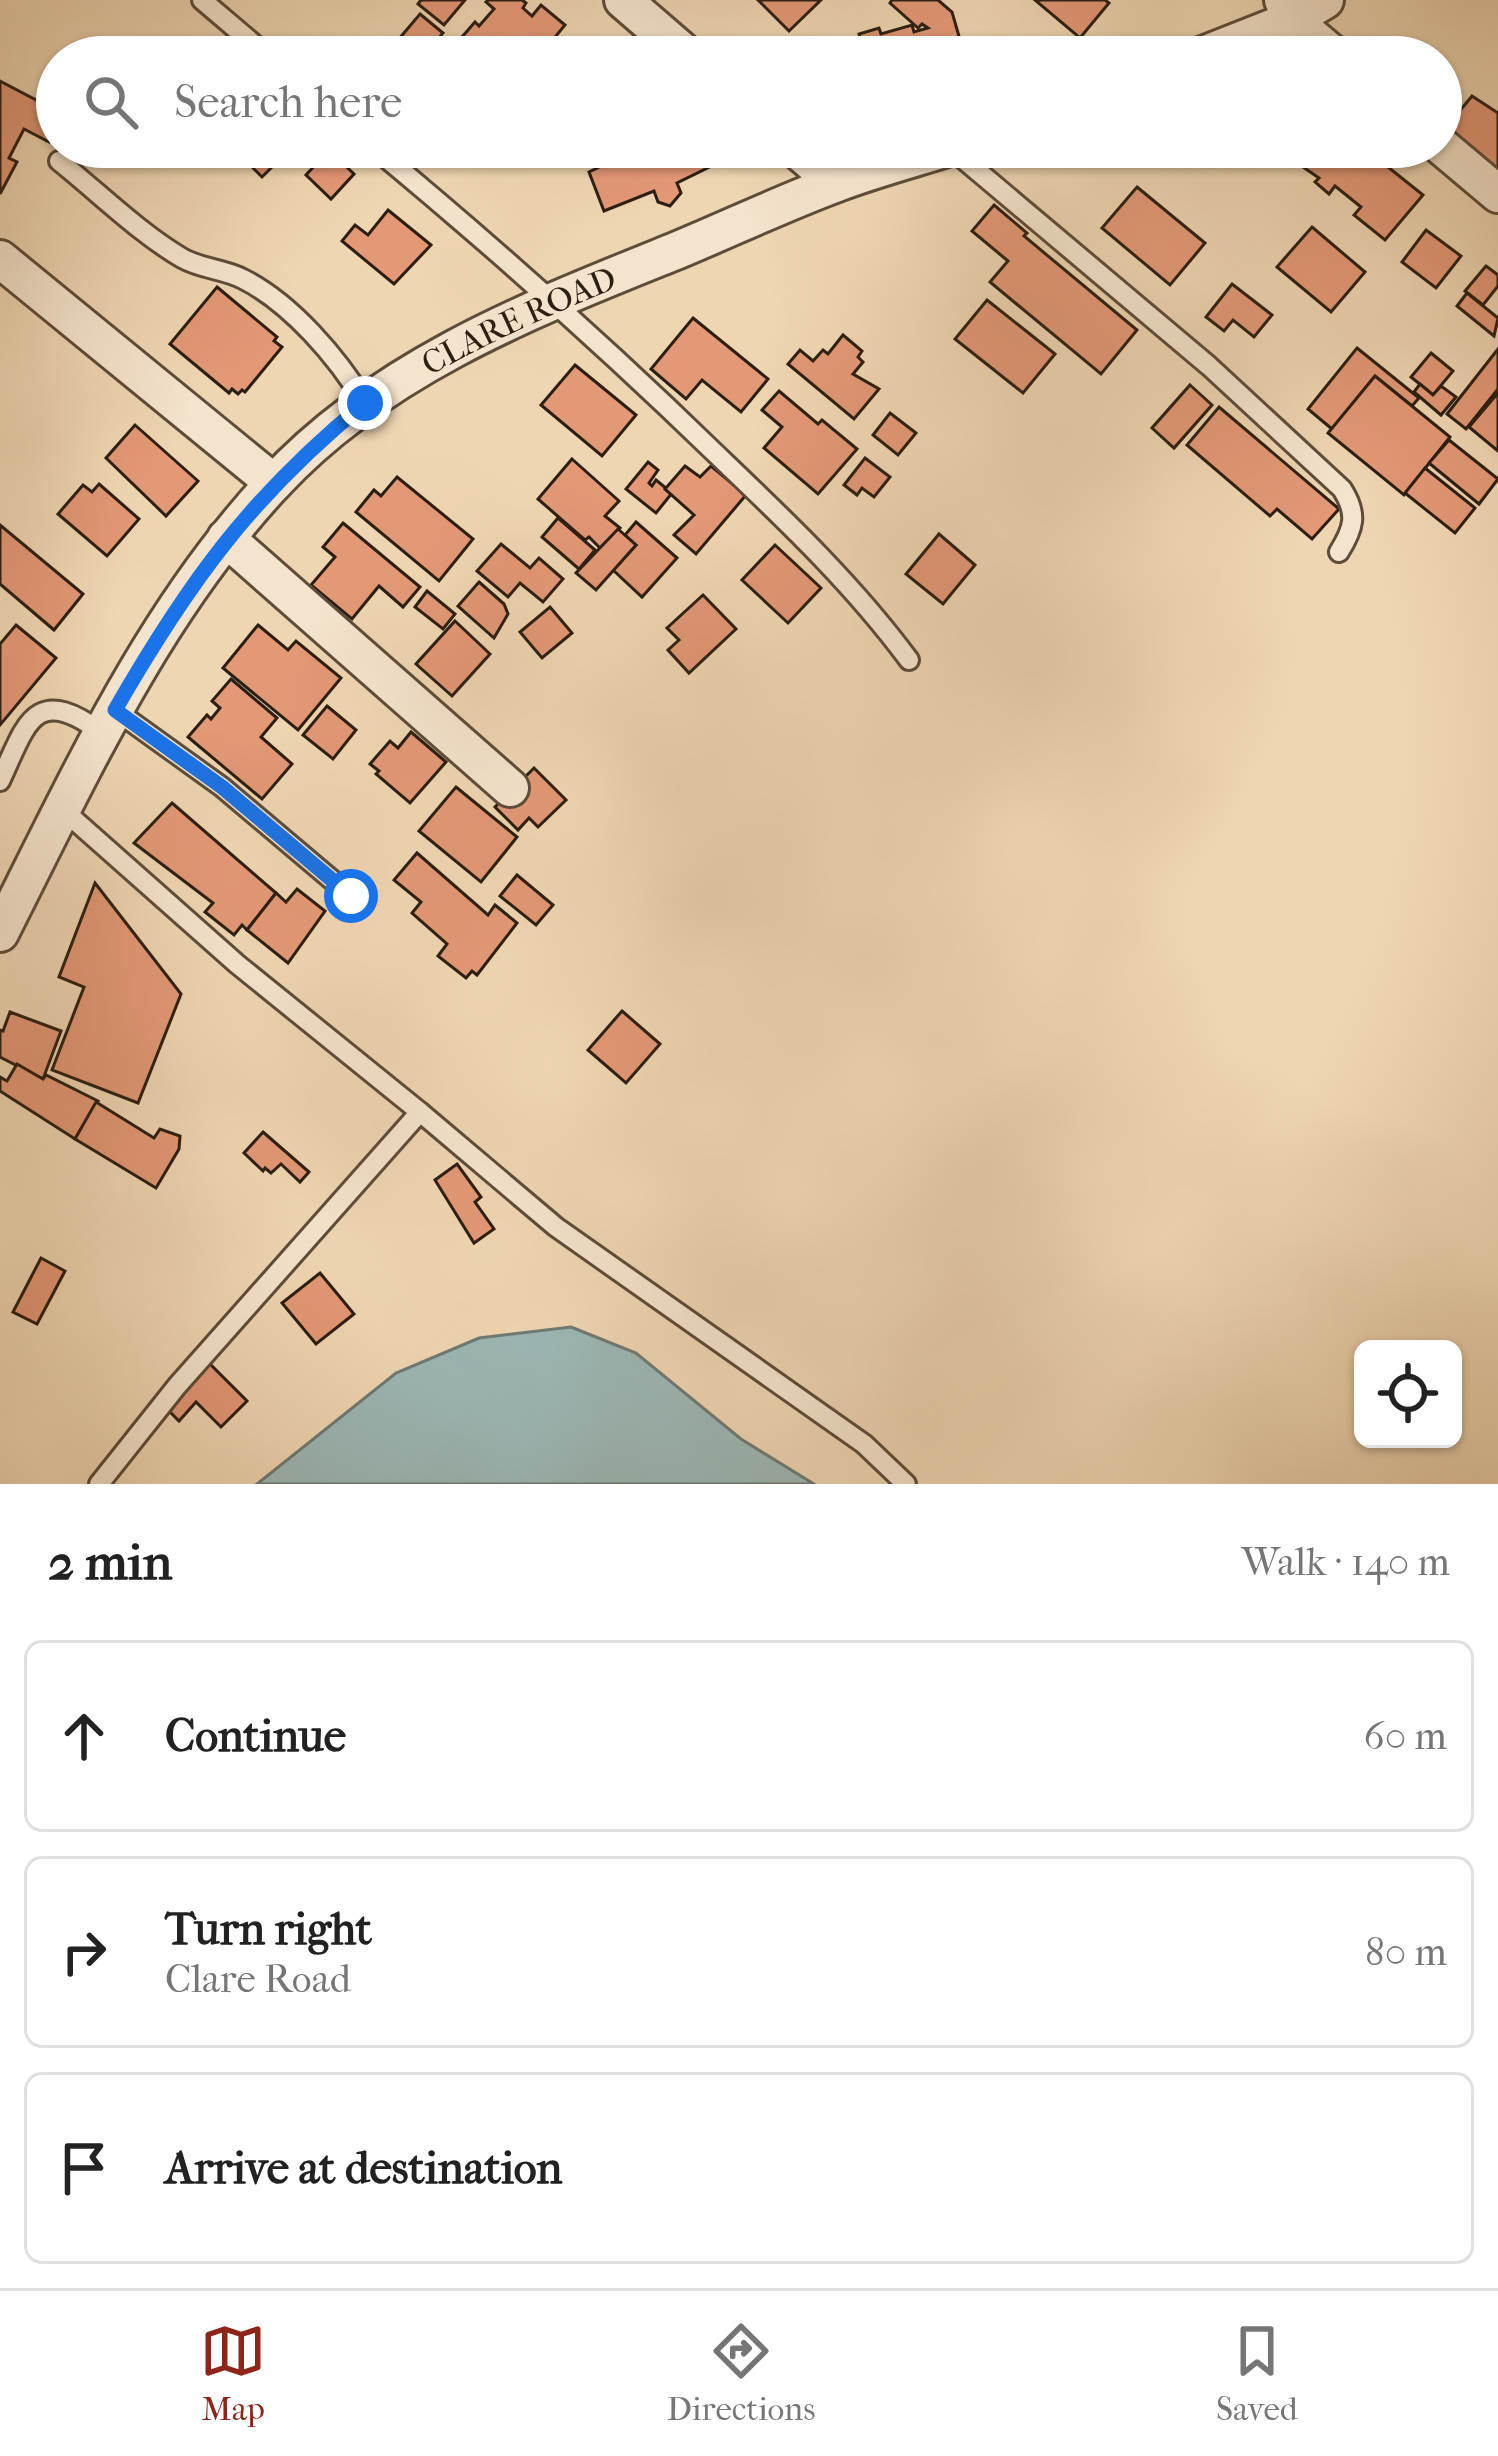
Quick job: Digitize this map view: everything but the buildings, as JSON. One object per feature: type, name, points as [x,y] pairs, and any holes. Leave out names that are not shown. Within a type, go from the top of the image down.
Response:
[{"type":"street","points":[[623,0],[665,36]]},
{"type":"street","points":[[1238,36],[1287,10],[1325,0]]},
{"type":"street","points":[[1287,10],[1314,36]]},
{"type":"street","points":[[1462,164],[1498,194]]},
{"type":"street","points":[[818,168],[836,183]]},
{"type":"street","name":"CLARE ROAD","points":[[0,933],[108,721],[167,620],[226,538],[274,483],[365,403],[428,360],[554,300],[836,183],[884,168]]},
{"type":"street","points":[[0,259],[274,483]]},
{"type":"street","points":[[226,538],[510,788]]},
{"type":"lane","points":[[202,0],[244,36]]},
{"type":"lane","points":[[67,168],[178,255],[243,279],[259,290],[316,339],[344,369],[365,403]]},
{"type":"lane","points":[[399,168],[554,300],[833,568],[909,661]]},
{"type":"lane","points":[[975,168],[1209,366],[1342,489],[1353,506],[1354,521],[1339,552]]},
{"type":"lane","points":[[0,781],[34,715],[44,711],[108,721],[222,787],[351,896]]},
{"type":"lane","points":[[62,809],[237,964],[556,1227],[864,1444],[907,1484]]},
{"type":"lane","points":[[99,1484],[177,1386],[420,1112]]},
{"type":"water","points":[[571,1327],[636,1353],[741,1439],[814,1484],[257,1484],[396,1373],[479,1338]]},
{"type":"route","points":[[351,896],[222,787],[115,710],[167,620],[226,538],[274,483],[365,403]]}]
